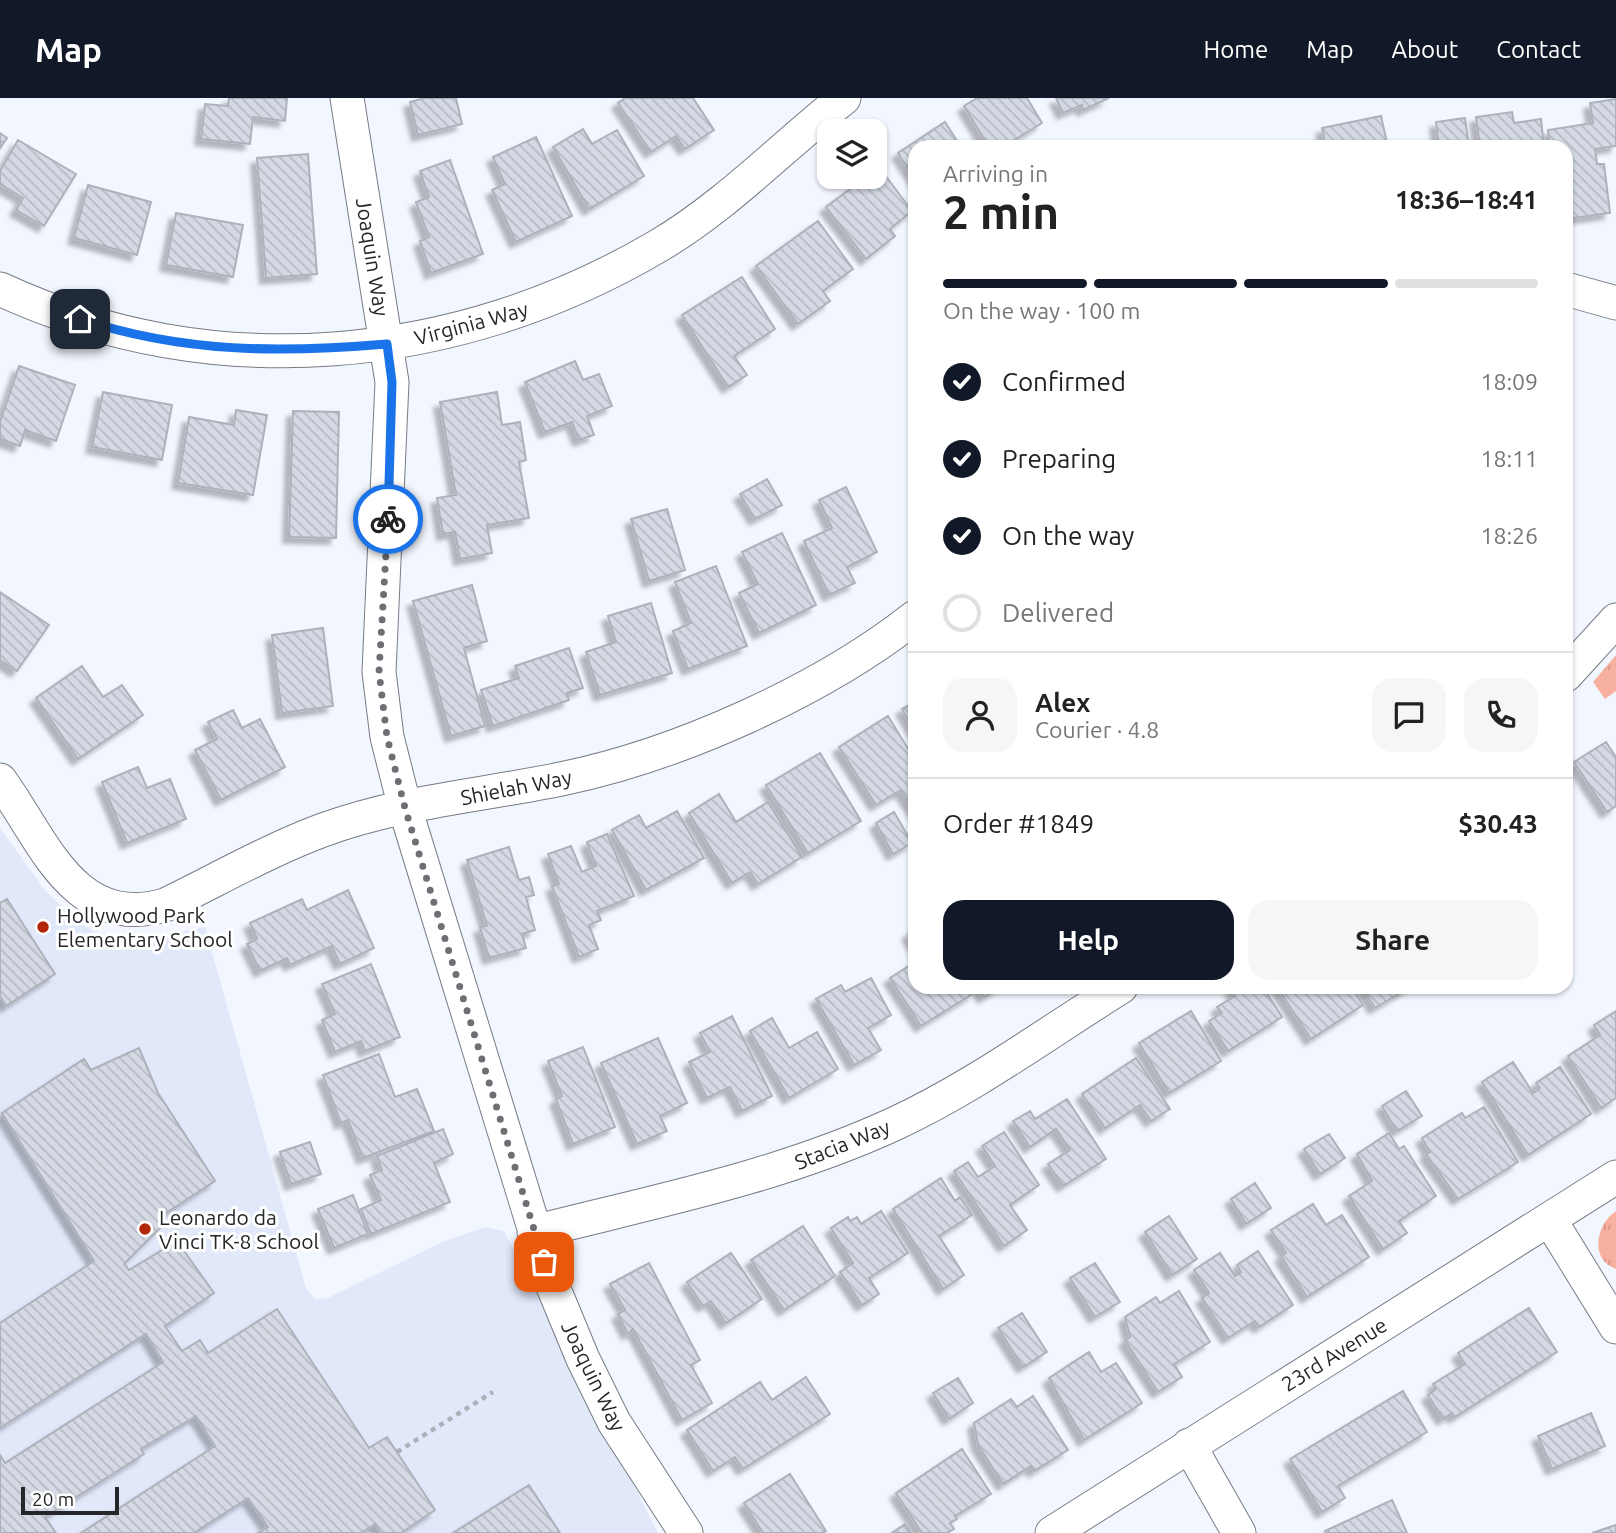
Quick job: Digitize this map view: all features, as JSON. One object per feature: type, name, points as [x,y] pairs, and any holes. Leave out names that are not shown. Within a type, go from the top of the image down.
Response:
[{"type":"street","name":"Joaquin Way","points":[[347,98],[392,382],[379,672],[387,737],[405,808],[534,1231],[583,1359],[614,1422],[686,1533]]},
{"type":"street","name":"Virginia Way","points":[[0,289],[33,304],[103,327],[163,340],[237,350],[286,351],[387,344],[457,331],[528,310],[606,275],[660,245],[721,203],[844,98]]},
{"type":"street","points":[[1573,291],[1616,303]]},
{"type":"street","points":[[1573,668],[1616,620]]},
{"type":"street","name":"Shielah Way","points":[[0,779],[65,879],[82,894],[102,904],[130,911],[165,905],[324,830],[405,808],[573,776],[649,755],[741,718],[816,680],[908,621]]},
{"type":"street","name":"Stacia Way","points":[[534,1231],[733,1184],[819,1155],[895,1123],[948,1095],[1110,994]]},
{"type":"street","name":"23rd Avenue","points":[[1052,1533],[1616,1177]]},
{"type":"street","points":[[1550,1220],[1616,1327]]},
{"type":"street","points":[[1189,1445],[1239,1533]]},
{"type":"path","points":[[397,1452],[493,1392]]},
{"type":"shaded area","name":"Leonardo da Vinci TK-8 School","points":[[0,828],[44,889],[77,921],[97,933],[152,938],[205,927],[306,1288],[315,1300],[328,1298],[442,1242],[485,1227],[504,1231],[658,1533],[0,1533]]},
{"type":"green space","points":[[1616,655],[1616,691],[1605,699],[1593,682]]},
{"type":"green space","points":[[1616,1211],[1616,1269],[1602,1258],[1598,1241],[1604,1224]]},
{"type":"building","points":[[229,98],[287,98],[285,121],[253,117],[250,144],[201,139],[205,104],[228,106]]},
{"type":"building","points":[[424,98],[456,98],[462,124],[418,135],[410,102]]},
{"type":"building","points":[[625,98],[693,98],[714,130],[685,149],[676,136],[651,152],[618,103]]},
{"type":"building","points":[[977,98],[1027,98],[1042,123],[1014,140],[985,140],[964,106]]},
{"type":"building","points":[[1056,98],[1109,98],[1083,110],[1082,105],[1063,113]]},
{"type":"building","points":[[1616,99],[1616,146],[1595,149],[1597,164],[1604,164],[1610,213],[1573,218],[1573,140],[1549,140],[1548,130],[1593,123],[1590,103]]},
{"type":"building","points":[[1512,112],[1514,123],[1541,119],[1543,140],[1479,140],[1476,117]]},
{"type":"building","points":[[1381,116],[1386,140],[1325,140],[1322,128]]},
{"type":"building","points":[[1465,118],[1468,140],[1438,140],[1436,122]]},
{"type":"building","points":[[945,122],[957,140],[918,140]]},
{"type":"building","points":[[583,129],[592,144],[617,130],[644,176],[589,209],[553,147]]},
{"type":"building","points":[[0,133],[7,138],[0,148]]},
{"type":"building","points":[[536,137],[572,216],[516,242],[492,190],[505,184],[493,157]]},
{"type":"building","points":[[18,140],[76,174],[44,226],[16,210],[23,198],[0,184],[0,171]]},
{"type":"building","points":[[908,146],[908,168],[898,153]]},
{"type":"building","points":[[308,154],[317,274],[266,278],[257,158]]},
{"type":"building","points":[[450,160],[483,254],[431,273],[420,241],[429,237],[416,202],[429,197],[420,171]]},
{"type":"building","points":[[887,178],[908,206],[908,214],[890,229],[895,236],[866,259],[826,207],[850,189],[887,189]]},
{"type":"building","points":[[88,185],[151,202],[137,255],[74,238]]},
{"type":"building","points":[[176,213],[243,225],[233,277],[166,265]]},
{"type":"building","points":[[818,221],[853,269],[823,291],[830,301],[798,324],[756,266]]},
{"type":"building","points":[[742,277],[775,329],[734,356],[747,375],[728,387],[682,315]]},
{"type":"building","points":[[575,361],[583,380],[599,374],[612,406],[587,416],[594,435],[579,440],[572,422],[545,432],[525,382]]},
{"type":"building","points":[[19,366],[75,385],[56,441],[25,430],[20,446],[0,439],[0,422]]},
{"type":"building","points":[[103,392],[172,405],[162,460],[92,447]]},
{"type":"building","points":[[497,392],[502,425],[520,422],[526,460],[519,462],[529,518],[487,525],[492,553],[460,559],[455,532],[443,534],[437,498],[456,495],[440,402]]},
{"type":"building","points":[[236,410],[267,415],[253,495],[178,483],[189,417],[234,425]]},
{"type":"building","points":[[293,411],[339,412],[336,538],[289,537]]},
{"type":"building","points":[[767,479],[782,505],[755,519],[740,494]]},
{"type":"building","points":[[846,487],[877,552],[847,567],[855,583],[829,595],[804,541],[832,528],[819,500]]},
{"type":"building","points":[[667,509],[685,570],[649,581],[631,519]]},
{"type":"building","points":[[782,533],[816,605],[759,633],[739,593],[758,584],[742,552]]},
{"type":"building","points":[[716,566],[747,646],[688,669],[673,631],[691,623],[675,582]]},
{"type":"building","points":[[472,585],[487,641],[464,648],[485,726],[451,736],[413,601]]},
{"type":"building","points":[[0,592],[49,625],[17,671],[0,660]]},
{"type":"building","points":[[651,603],[672,673],[600,695],[586,652],[616,642],[608,616]]},
{"type":"building","points":[[323,628],[333,706],[282,713],[272,635]]},
{"type":"building","points":[[569,648],[583,688],[567,693],[569,700],[493,726],[481,690],[519,678],[515,666]]},
{"type":"building","points":[[82,666],[103,697],[122,685],[143,715],[78,759],[36,698]]},
{"type":"building","points":[[908,706],[908,720],[902,709]]},
{"type":"building","points":[[233,710],[242,728],[260,719],[285,767],[221,800],[195,750],[217,739],[208,722]]},
{"type":"building","points":[[888,716],[908,749],[908,801],[901,790],[876,805],[839,747]]},
{"type":"building","points":[[1606,742],[1616,757],[1616,806],[1607,812],[1574,762]]},
{"type":"building","points":[[820,753],[861,821],[808,853],[766,785]]},
{"type":"building","points":[[138,767],[147,788],[170,779],[186,819],[127,843],[102,782]]},
{"type":"building","points":[[719,794],[736,822],[768,802],[802,857],[758,884],[750,872],[732,883],[689,813]]},
{"type":"building","points":[[677,811],[704,858],[646,890],[612,830],[639,815],[646,828]]},
{"type":"building","points":[[894,812],[908,836],[908,845],[893,854],[876,823]]},
{"type":"building","points":[[607,834],[634,896],[597,911],[601,920],[589,925],[598,949],[579,957],[552,886],[559,884],[548,854],[571,846],[582,872],[596,866],[587,842]]},
{"type":"building","points":[[509,847],[519,880],[529,877],[534,895],[526,897],[535,930],[522,934],[526,948],[489,958],[480,927],[487,926],[467,860]]},
{"type":"building","points":[[348,890],[374,948],[340,964],[332,946],[290,965],[287,958],[260,971],[247,944],[257,939],[250,923],[302,899],[307,910]]},
{"type":"building","points":[[7,899],[55,974],[6,1006],[0,996],[0,903]]},
{"type":"building","points":[[371,964],[400,1037],[365,1051],[361,1041],[335,1052],[322,1020],[335,1014],[322,984]]},
{"type":"building","points":[[908,966],[908,994],[972,994],[921,1026],[890,978]]},
{"type":"building","points":[[871,978],[891,1015],[868,1028],[881,1050],[854,1065],[816,999],[841,985],[845,992]]},
{"type":"building","points":[[1234,994],[1267,994],[1282,1017],[1228,1051],[1209,1021],[1222,1013],[1217,1007],[1235,996]]},
{"type":"building","points":[[1282,994],[1356,994],[1363,1005],[1311,1039]]},
{"type":"building","points":[[1366,994],[1398,994],[1375,1008]]},
{"type":"building","points":[[1191,1011],[1221,1061],[1169,1093],[1139,1043]]},
{"type":"building","points":[[1616,1011],[1616,1098],[1601,1108],[1568,1056],[1600,1035],[1594,1025]]},
{"type":"building","points":[[732,1016],[772,1096],[742,1111],[730,1087],[707,1098],[689,1062],[710,1052],[700,1033]]},
{"type":"building","points":[[772,1018],[789,1048],[817,1032],[838,1069],[789,1098],[750,1031]]},
{"type":"building","points":[[658,1038],[687,1103],[660,1116],[667,1131],[637,1144],[601,1063]]},
{"type":"building","points":[[583,1047],[615,1127],[573,1144],[556,1099],[562,1096],[548,1061]]},
{"type":"building","points":[[139,1048],[158,1093],[215,1181],[159,1218],[163,1225],[124,1264],[129,1270],[177,1241],[214,1293],[165,1326],[182,1351],[200,1340],[208,1353],[277,1309],[369,1448],[387,1437],[435,1510],[401,1533],[381,1533],[375,1524],[361,1533],[258,1533],[268,1527],[248,1498],[194,1533],[81,1533],[215,1446],[196,1416],[141,1449],[144,1454],[45,1517],[56,1533],[0,1533],[0,1455],[5,1463],[163,1362],[146,1334],[0,1428],[0,1323],[94,1261],[2,1113],[84,1059],[91,1070]]},
{"type":"building","points":[[379,1054],[395,1097],[417,1089],[434,1131],[363,1158],[348,1120],[341,1123],[323,1075]]},
{"type":"building","points":[[1136,1058],[1170,1109],[1151,1121],[1140,1105],[1105,1128],[1082,1094]]},
{"type":"building","points":[[1513,1062],[1533,1093],[1540,1088],[1536,1083],[1560,1067],[1591,1114],[1528,1155],[1482,1082]]},
{"type":"building","points":[[1406,1091],[1422,1116],[1397,1131],[1382,1106]]},
{"type":"building","points":[[1067,1099],[1106,1159],[1063,1186],[1048,1164],[1070,1150],[1056,1129],[1030,1147],[1013,1121],[1030,1111],[1035,1119]]},
{"type":"building","points":[[1484,1107],[1518,1162],[1458,1199],[1426,1154],[1430,1152],[1422,1138],[1462,1113],[1465,1118]]},
{"type":"building","points":[[443,1129],[453,1154],[434,1163],[450,1202],[371,1234],[361,1209],[381,1200],[370,1175],[382,1170],[377,1156]]},
{"type":"building","points":[[1004,1132],[1039,1185],[1010,1205],[1027,1230],[1004,1246],[954,1171],[968,1162],[978,1177],[995,1166],[982,1146]]},
{"type":"building","points":[[1389,1133],[1399,1149],[1404,1146],[1436,1196],[1399,1221],[1407,1233],[1383,1249],[1349,1196],[1372,1181],[1357,1154]]},
{"type":"building","points":[[1329,1134],[1345,1158],[1320,1174],[1304,1149]]},
{"type":"building","points":[[310,1142],[321,1174],[291,1184],[280,1152]]},
{"type":"building","points":[[941,1178],[955,1201],[960,1197],[972,1215],[939,1236],[964,1275],[943,1289],[893,1209]]},
{"type":"building","points":[[1255,1183],[1271,1208],[1246,1224],[1231,1199]]},
{"type":"building","points":[[353,1195],[368,1234],[334,1248],[318,1209]]},
{"type":"building","points":[[1313,1204],[1326,1225],[1342,1215],[1369,1257],[1307,1297],[1281,1256],[1286,1253],[1271,1230]]},
{"type":"building","points":[[881,1211],[908,1253],[869,1278],[879,1294],[862,1305],[840,1272],[853,1263],[831,1228],[848,1217],[850,1221],[857,1217],[861,1224]]},
{"type":"building","points":[[1169,1216],[1197,1259],[1172,1275],[1145,1232]]},
{"type":"building","points":[[803,1226],[835,1276],[784,1310],[751,1260]]},
{"type":"building","points":[[1258,1251],[1293,1305],[1259,1327],[1255,1321],[1228,1338],[1202,1298],[1209,1293],[1194,1270],[1220,1253],[1235,1276],[1241,1272],[1237,1265]]},
{"type":"building","points":[[731,1253],[762,1299],[726,1323],[711,1301],[703,1306],[687,1282]]},
{"type":"building","points":[[649,1263],[700,1360],[691,1365],[712,1403],[682,1420],[633,1329],[628,1334],[618,1314],[625,1310],[610,1284]]},
{"type":"building","points":[[1095,1263],[1120,1302],[1095,1317],[1070,1278]]},
{"type":"building","points":[[1179,1291],[1210,1342],[1174,1364],[1182,1377],[1158,1392],[1125,1340],[1130,1337],[1125,1317],[1156,1297],[1160,1303]]},
{"type":"building","points":[[1529,1308],[1557,1352],[1455,1417],[1452,1413],[1443,1419],[1428,1395],[1436,1389],[1433,1384],[1465,1364],[1458,1353]]},
{"type":"building","points":[[1022,1313],[1047,1352],[1023,1367],[998,1328]]},
{"type":"building","points":[[1089,1352],[1101,1372],[1116,1363],[1142,1403],[1084,1440],[1049,1378]]},
{"type":"building","points":[[806,1377],[830,1414],[743,1469],[735,1457],[713,1471],[687,1430],[760,1382],[772,1400]]},
{"type":"building","points":[[958,1378],[973,1403],[949,1419],[933,1393]]},
{"type":"building","points":[[1403,1391],[1427,1432],[1338,1486],[1345,1498],[1322,1512],[1290,1459]]},
{"type":"building","points":[[1033,1396],[1068,1450],[1034,1471],[1031,1466],[1003,1484],[978,1445],[974,1423],[1011,1399],[1017,1407]]},
{"type":"building","points":[[1591,1413],[1605,1446],[1552,1469],[1538,1436]]},
{"type":"building","points":[[962,1449],[991,1494],[955,1516],[957,1519],[950,1523],[954,1529],[947,1533],[922,1533],[896,1493]]},
{"type":"building","points":[[790,1474],[826,1531],[763,1533],[744,1503]]},
{"type":"building","points":[[529,1485],[560,1533],[453,1533]]},
{"type":"building","points":[[1392,1500],[1407,1533],[1325,1531]]},
{"type":"building","points":[[905,1524],[911,1533],[892,1533]]},
{"type":"building","points":[[1616,1525],[1616,1533],[1592,1533]]},
{"type":"way so far","points":[[388,519],[379,672],[381,706],[387,737],[405,808],[544,1262]]},
{"type":"place","name":"Hollywood Park Elementary School","points":[[43,927]]},
{"type":"place","name":"Leonardo da Vinci TK-8 School","points":[[145,1229]]},
{"type":"route","points":[[80,319],[103,327],[163,340],[237,350],[298,351],[387,344],[392,382],[388,519]]}]
